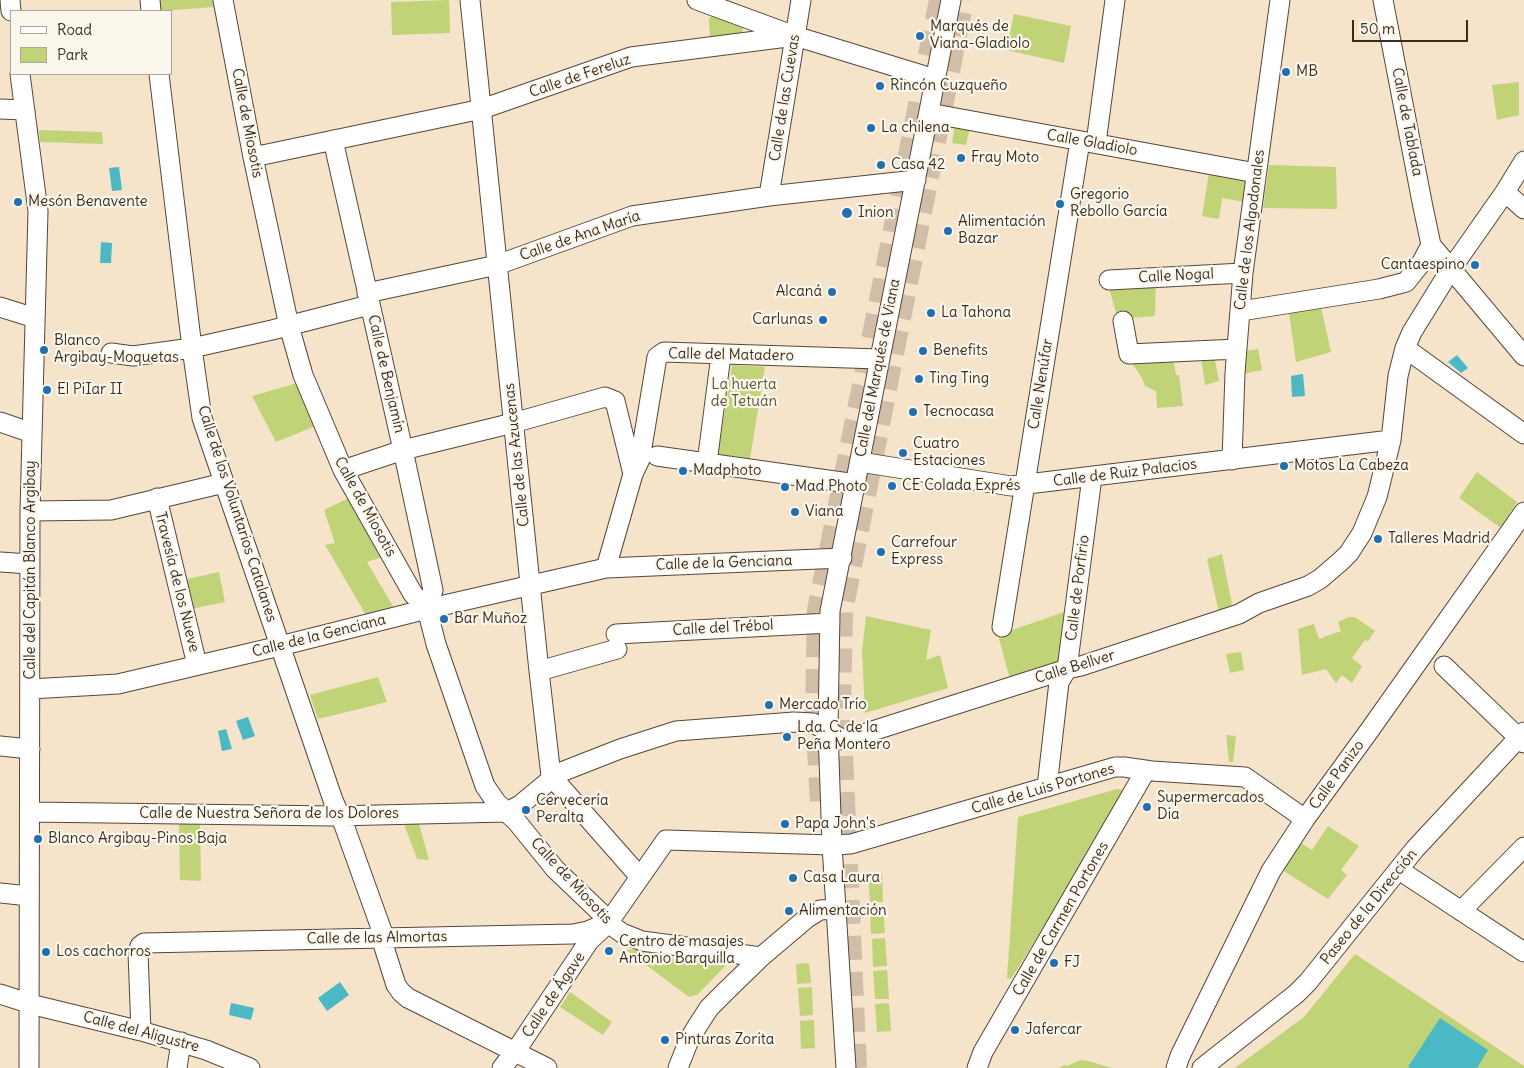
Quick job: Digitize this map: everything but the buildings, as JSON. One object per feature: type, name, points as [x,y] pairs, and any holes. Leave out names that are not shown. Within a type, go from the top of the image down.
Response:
[{"type":"street","name":"Calle de Miosotis","points":[[223,0],[253,157],[289,326],[303,375],[343,470],[413,594],[427,609],[436,644],[485,786],[496,802],[517,822],[555,869],[600,912],[608,923],[622,933],[642,941],[761,957]]},
{"type":"street","name":"Calle de las Azucenas","points":[[470,0],[551,776]]},
{"type":"street","points":[[696,0],[795,36]]},
{"type":"street","name":"Calle de las Cuevas","points":[[769,196],[801,0]]},
{"type":"street","name":"Calle del Marqués de Viana","points":[[846,1068],[832,846],[828,730],[830,611],[951,0]]},
{"type":"street","name":"Calle Nenúfar","points":[[1002,627],[1024,484],[1115,0]]},
{"type":"street","name":"Calle de los Algodonales","points":[[1232,460],[1243,272],[1280,0]]},
{"type":"street","name":"Calle de Tablada","points":[[1384,0],[1422,207],[1431,245],[1524,356]]},
{"type":"street","name":"Calle de Fereluz","points":[[253,157],[482,109],[631,57],[795,36],[935,79]]},
{"type":"street","name":"Calle del Capitán Blanco Argibay","points":[[20,75],[38,211],[30,511],[30,1068]]},
{"type":"street","name":"Calle de los Voluntarios Catalanes","points":[[159,75],[202,418],[333,800],[383,938],[384,948],[396,984],[408,998],[515,1052]]},
{"type":"street","points":[[0,109],[25,110]]},
{"type":"street","name":"Calle Gladiolo","points":[[929,113],[1256,173]]},
{"type":"street","name":"Calle de Benjamín","points":[[333,140],[404,450],[432,590],[427,609]]},
{"type":"street","name":"Calle Bellver","points":[[551,776],[644,740],[676,731],[794,722],[813,723],[844,740],[1240,614],[1259,603],[1308,586],[1320,579],[1349,553],[1362,533],[1377,497],[1391,440],[1398,376],[1405,348],[1412,332],[1451,269],[1505,192],[1524,161]]},
{"type":"street","name":"Calle de Ana María","points":[[289,326],[368,299],[497,265],[632,216],[769,196],[916,180]]},
{"type":"street","points":[[1505,192],[1524,209]]},
{"type":"street","points":[[1240,311],[1379,289],[1406,282],[1422,262],[1431,245]]},
{"type":"street","name":"Calle Nogal","points":[[1109,280],[1243,272]]},
{"type":"street","points":[[1406,282],[1418,288],[1430,303]]},
{"type":"street","points":[[0,307],[35,318]]},
{"type":"street","points":[[1123,321],[1129,354],[1237,349]]},
{"type":"street","points":[[111,353],[133,356],[192,348],[289,326]]},
{"type":"street","points":[[1405,348],[1524,434]]},
{"type":"street","name":"Calle del Matadero","points":[[643,463],[657,357],[664,352],[880,359]]},
{"type":"street","points":[[707,463],[721,354]]},
{"type":"street","points":[[343,470],[404,450],[514,423],[604,397],[615,400],[643,463],[606,568]]},
{"type":"street","points":[[0,422],[32,433]]},
{"type":"street","name":"Calle de Ruiz Palacios","points":[[860,462],[1011,486],[1391,440]]},
{"type":"street","points":[[643,463],[707,463],[856,484]]},
{"type":"street","name":"Calle de Porfirio","points":[[1047,787],[1059,682],[1067,669],[1092,477]]},
{"type":"street","points":[[30,511],[111,510],[224,483]]},
{"type":"street","name":"Travesía de los Nueve","points":[[157,498],[197,665]]},
{"type":"street","name":"Calle Panizo","points":[[1204,1067],[1178,1062],[1271,871],[1305,819],[1524,512]]},
{"type":"street","name":"Calle de la Genciana","points":[[30,689],[118,684],[427,609],[606,568],[842,558]]},
{"type":"street","points":[[0,562],[30,564]]},
{"type":"street","name":"Calle del Trébol","points":[[539,671],[617,641],[830,623]]},
{"type":"street","points":[[1444,666],[1522,738]]},
{"type":"street","name":"Paseo de la Dirección","points":[[1204,1067],[1296,994],[1308,982],[1415,849],[1522,738]]},
{"type":"street","points":[[0,746],[30,749]]},
{"type":"street","name":"Calle de Luis Portones","points":[[640,877],[666,840],[832,846],[851,844],[1115,767],[1245,777],[1305,819]]},
{"type":"street","name":"Calle de Carmen Portones","points":[[977,1068],[984,1052],[1146,770]]},
{"type":"street","points":[[507,812],[515,809],[549,781],[551,776],[640,877]]},
{"type":"street","name":"Calle de Nuestra Señora de los Dolores","points":[[30,812],[340,816],[507,812]]},
{"type":"street","points":[[1461,911],[1524,847]]},
{"type":"street","points":[[1399,870],[1524,952]]},
{"type":"street","name":"Calle de Ágave","points":[[502,1068],[515,1052],[589,941],[608,923],[640,877]]},
{"type":"street","points":[[0,893],[29,896]]},
{"type":"street","points":[[678,1068],[689,1040],[709,1008],[761,957],[807,918],[820,910],[837,909]]},
{"type":"street","name":"Calle de las Almortas","points":[[141,1031],[138,953],[140,946],[144,943],[573,934],[588,931],[608,923]]},
{"type":"street","name":"Calle del Aligustre","points":[[0,994],[30,1004],[181,1042],[224,1056],[250,1068]]},
{"type":"street","points":[[177,1068],[181,1042]]},
{"type":"street","points":[[515,1052],[547,1068]]},
{"type":"green space","points":[[159,0],[213,0],[214,7],[172,10],[160,10]]},
{"type":"green space","points":[[449,0],[450,33],[392,35],[391,2]]},
{"type":"green space","points":[[716,14],[743,28],[742,34],[710,38],[709,18]]},
{"type":"green space","points":[[1014,14],[1071,26],[1064,63],[1006,50]]},
{"type":"green space","points":[[1519,82],[1519,115],[1497,120],[1492,85]]},
{"type":"green space","points":[[955,125],[970,128],[966,145],[952,143]]},
{"type":"green space","points":[[39,130],[102,132],[103,144],[40,142]]},
{"type":"green space","points":[[1269,165],[1336,167],[1337,209],[1263,208]]},
{"type":"green space","points":[[1209,172],[1248,180],[1245,202],[1222,198],[1219,219],[1202,216]]},
{"type":"green space","points":[[1156,282],[1155,316],[1118,319],[1108,285]]},
{"type":"green space","points":[[1321,307],[1331,352],[1296,362],[1289,313]]},
{"type":"green space","points":[[1258,349],[1262,370],[1243,374],[1245,351]]},
{"type":"green space","points":[[1214,355],[1219,381],[1205,385],[1201,356]]},
{"type":"green space","points":[[1173,358],[1176,375],[1179,375],[1183,406],[1157,408],[1156,391],[1145,386],[1130,360]]},
{"type":"green space","name":"La huerta de Tetuán","points":[[732,365],[765,367],[750,459],[718,454]]},
{"type":"green space","points":[[301,382],[318,425],[276,442],[252,396]]},
{"type":"green space","points":[[1477,472],[1517,502],[1501,528],[1459,498]]},
{"type":"green space","points":[[351,497],[385,556],[367,562],[394,608],[366,615],[325,545],[335,543],[324,510]]},
{"type":"green space","points":[[1222,554],[1233,610],[1219,613],[1207,559]]},
{"type":"green space","points":[[219,572],[225,602],[191,609],[183,580]]},
{"type":"green space","points":[[1067,611],[1062,662],[1011,683],[998,635]]},
{"type":"green space","points":[[866,616],[931,630],[926,660],[940,655],[948,688],[865,713],[862,651]]},
{"type":"green space","points":[[1349,617],[1355,617],[1375,631],[1368,641],[1365,640],[1352,658],[1362,666],[1352,683],[1342,675],[1336,683],[1326,669],[1302,675],[1298,629],[1314,624],[1319,639],[1341,631],[1338,622]]},
{"type":"green space","points":[[1241,652],[1244,670],[1230,673],[1226,654]]},
{"type":"green space","points":[[378,677],[387,702],[318,719],[310,695]]},
{"type":"green space","points":[[1226,735],[1236,736],[1233,762],[1229,762]]},
{"type":"green space","points":[[1117,789],[1124,790],[1119,797],[1120,799],[1011,979],[1007,978],[1018,817]]},
{"type":"green space","points":[[179,824],[200,824],[201,881],[180,880]]},
{"type":"green space","points":[[404,824],[419,824],[429,860],[417,859]]},
{"type":"green space","points":[[1328,826],[1359,846],[1341,870],[1347,875],[1328,899],[1279,868],[1297,841],[1312,850]]},
{"type":"green space","points":[[868,874],[882,874],[883,902],[870,902]]},
{"type":"green space","points":[[870,906],[883,906],[885,933],[871,934]]},
{"type":"green space","points":[[885,938],[887,966],[873,967],[872,939]]},
{"type":"green space","points":[[639,949],[664,958],[728,963],[697,995],[689,997],[626,950]]},
{"type":"green space","points":[[1355,954],[1524,1066],[1524,1068],[1235,1068],[1304,1017]]},
{"type":"green space","points":[[809,963],[811,983],[797,984],[796,964]]},
{"type":"green space","points":[[887,970],[889,999],[875,999],[873,971]]},
{"type":"green space","points":[[812,987],[813,1015],[800,1016],[798,988]]},
{"type":"green space","points":[[570,992],[612,1022],[603,1035],[560,1007]]},
{"type":"green space","points":[[889,1003],[891,1031],[877,1032],[875,1004]]},
{"type":"green space","points":[[814,1020],[815,1048],[801,1049],[800,1021]]},
{"type":"green space","points":[[1081,1060],[1088,1061],[1112,1068],[1059,1068]]},
{"type":"water","points":[[119,167],[122,190],[112,191],[109,168]]},
{"type":"water","points":[[101,242],[112,243],[111,263],[100,263]]},
{"type":"water","points":[[1457,355],[1468,368],[1461,373],[1448,362]]},
{"type":"water","points":[[1303,374],[1305,396],[1292,397],[1291,376]]},
{"type":"water","points":[[248,717],[255,736],[243,740],[236,721]]},
{"type":"water","points":[[226,729],[232,749],[222,751],[218,731]]},
{"type":"water","points":[[340,982],[349,995],[327,1011],[318,998]]},
{"type":"water","points":[[231,1003],[254,1008],[251,1020],[229,1015]]},
{"type":"water","points":[[1440,1018],[1488,1050],[1477,1068],[1408,1067]]},
{"type":"tunnel","points":[[822,801],[817,715],[819,610],[941,0]]},
{"type":"tunnel","points":[[855,1068],[839,711],[841,611],[962,0]]},
{"type":"place","name":"Marqués de Viana-Gladiolo","points":[[920,36]]},
{"type":"place","name":"MB","points":[[1286,72]]},
{"type":"place","name":"Rincón Cuzqueño","points":[[880,86]]},
{"type":"place","name":"La chilena","points":[[871,128]]},
{"type":"place","name":"Fray Moto","points":[[961,158]]},
{"type":"place","name":"Casa 42","points":[[881,165]]},
{"type":"place","name":"Mesón Benavente","points":[[18,202]]},
{"type":"place","name":"Gregorio Rebollo García","points":[[1060,204]]},
{"type":"place","name":"Inion","points":[[847,213]]},
{"type":"place","name":"Alimentación Bazar","points":[[948,231]]},
{"type":"place","name":"Cantaespino","points":[[1475,265]]},
{"type":"place","name":"Alcaná","points":[[832,292]]},
{"type":"place","name":"La Tahona","points":[[931,313]]},
{"type":"place","name":"Carlunas","points":[[823,320]]},
{"type":"place","name":"Blanco Argibay-Moquetas","points":[[44,350]]},
{"type":"place","name":"Benefits","points":[[923,351]]},
{"type":"place","name":"Ting Ting","points":[[919,379]]},
{"type":"place","name":"El PiIar II","points":[[47,390]]},
{"type":"place","name":"Tecnocasa","points":[[913,412]]},
{"type":"place","name":"Cuatro Estaciones","points":[[903,453]]},
{"type":"place","name":"Motos La Cabeza","points":[[1284,466]]},
{"type":"place","name":"Madphoto","points":[[683,471]]},
{"type":"place","name":"CE Colada Exprés","points":[[892,486]]},
{"type":"place","name":"Mad Photo","points":[[785,487]]},
{"type":"place","name":"Viana","points":[[795,512]]},
{"type":"place","name":"Talleres Madrid","points":[[1378,539]]},
{"type":"place","name":"Carrefour Express","points":[[881,552]]},
{"type":"place","name":"Bar Muñoz","points":[[444,619]]},
{"type":"place","name":"Mercado Trío","points":[[769,705]]},
{"type":"place","name":"Lda. C. de la Peña Montero","points":[[787,737]]},
{"type":"place","name":"Supermercados Dia","points":[[1147,807]]},
{"type":"place","name":"Cervecería Peralta","points":[[526,810]]},
{"type":"place","name":"Papa John's","points":[[785,824]]},
{"type":"place","name":"Blanco Argibay-Pinos Baja","points":[[38,839]]},
{"type":"place","name":"Casa Laura","points":[[793,878]]},
{"type":"place","name":"Alimentación","points":[[789,911]]},
{"type":"place","name":"Centro de masajes Antonio Barquilla","points":[[609,951]]},
{"type":"place","name":"Los cachorros","points":[[46,952]]},
{"type":"place","name":"FJ","points":[[1054,963]]},
{"type":"place","name":"Jafercar","points":[[1015,1030]]},
{"type":"place","name":"Pinturas Zorita","points":[[665,1040]]}]
